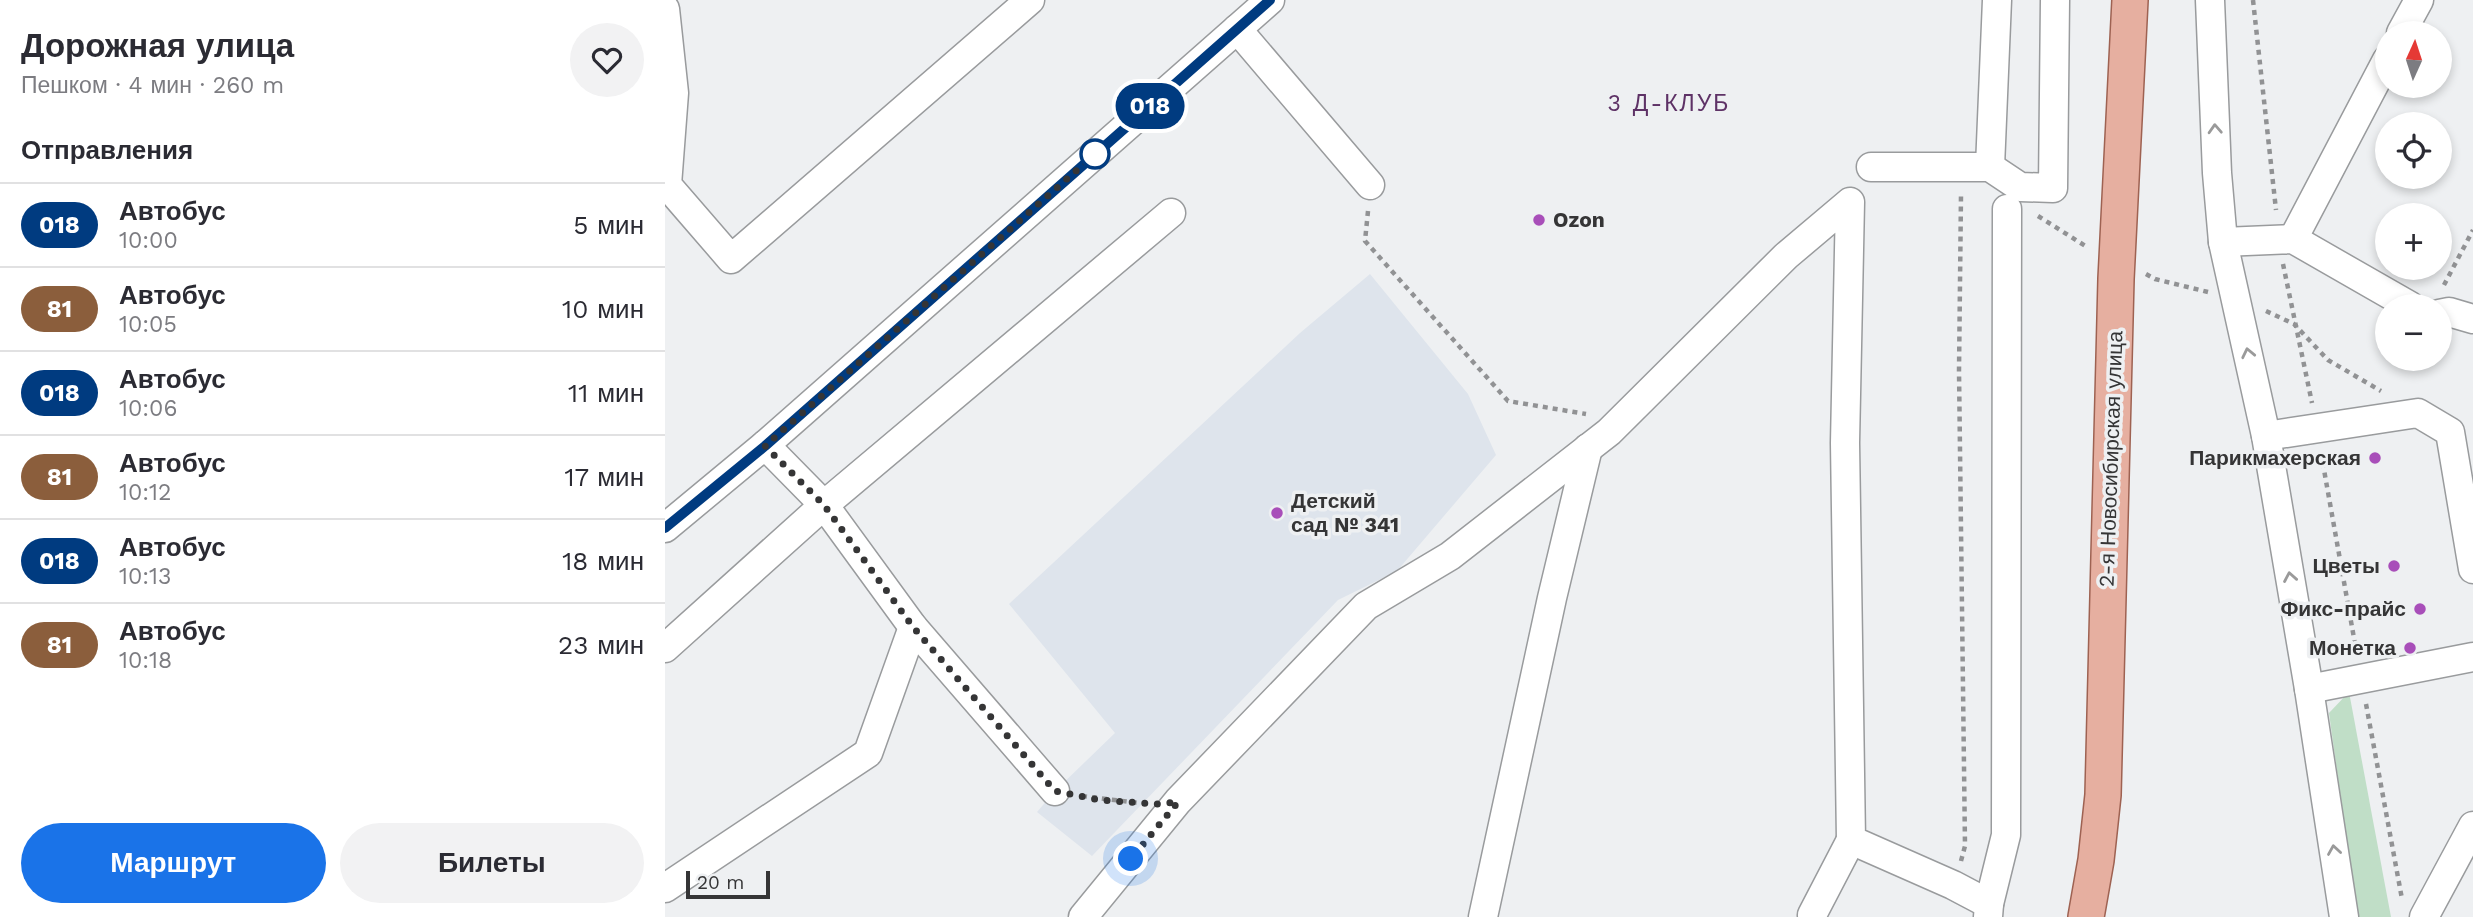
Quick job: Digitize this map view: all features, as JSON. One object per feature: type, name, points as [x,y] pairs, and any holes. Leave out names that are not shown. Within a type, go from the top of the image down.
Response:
[{"type":"main road","name":"2-я Новосибирская улица","points":[[2086,917],[2096,860],[2102,795],[2116,279],[2130,0]]},
{"type":"street","points":[[665,9],[670,94],[667,185],[731,260],[1030,0]]},
{"type":"street","points":[[665,528],[765,446],[1270,0]]},
{"type":"street","points":[[1990,167],[1997,0]]},
{"type":"street","points":[[1871,167],[1990,167],[2020,187],[2053,188],[2055,0]]},
{"type":"street","points":[[2210,0],[2214,121],[2223,242],[2266,436],[2344,917]]},
{"type":"street","points":[[2408,21],[2419,0]]},
{"type":"street","points":[[1237,29],[1370,185]]},
{"type":"street","points":[[2286,239],[2375,81]]},
{"type":"street","points":[[1083,917],[1178,802],[1366,606],[1450,556],[1588,448],[1621,419],[1786,256],[1850,202],[1845,443],[1851,840],[1812,915]]},
{"type":"street","points":[[1851,840],[1953,885],[1989,910],[2006,835],[2007,209]]},
{"type":"street","points":[[665,648],[824,505],[1171,213]]},
{"type":"street","points":[[2223,242],[2286,239],[2388,294]]},
{"type":"street","points":[[2452,313],[2473,318]]},
{"type":"street","points":[[2266,436],[2418,412],[2450,432],[2473,569]]},
{"type":"street","points":[[765,446],[824,505],[913,627],[1055,791]]},
{"type":"street","points":[[1483,917],[1552,598],[1588,448]]},
{"type":"street","points":[[665,888],[868,753],[913,627]]},
{"type":"street","points":[[2309,689],[2473,657]]},
{"type":"street","points":[[2413,910],[2473,827]]},
{"type":"path","points":[[2253,0],[2286,239],[2294,324],[2317,427],[2361,677],[2413,910]]},
{"type":"path","points":[[1953,885],[1965,846],[1959,371],[1961,187]]},
{"type":"path","points":[[2444,294],[2473,230]]},
{"type":"path","points":[[1365,241],[1508,401],[1621,419]]},
{"type":"path","points":[[1055,791],[1100,800],[1157,804],[1178,802]]},
{"type":"shaded area","name":"Детский сад № 341","points":[[1370,274],[1468,394],[1496,455],[1397,571],[1338,600],[1092,856],[1037,812],[1115,733],[1009,604],[1300,333]]},
{"type":"green space","points":[[2349,692],[2391,917],[2357,917],[2329,713]]},
{"type":"bus line","name":"018","points":[[665,528],[765,446],[1270,0]]},
{"type":"place","name":"Ozon","points":[[1539,220]]},
{"type":"place","name":"Парикмахерская","points":[[2375,458]]},
{"type":"place","name":"Детский сад № 341","points":[[1277,513]]},
{"type":"place","name":"Цветы","points":[[2394,566]]},
{"type":"place","name":"Фикс-прайс","points":[[2420,609]]},
{"type":"place","name":"Монетка","points":[[2410,648]]},
{"type":"district","name":"3 Д-КЛУБ","points":[[1669,103]]},
{"type":"route","points":[[1095,154],[765,446],[824,505],[913,627],[1055,791],[1100,800],[1157,804],[1178,802],[1131,859]]}]
